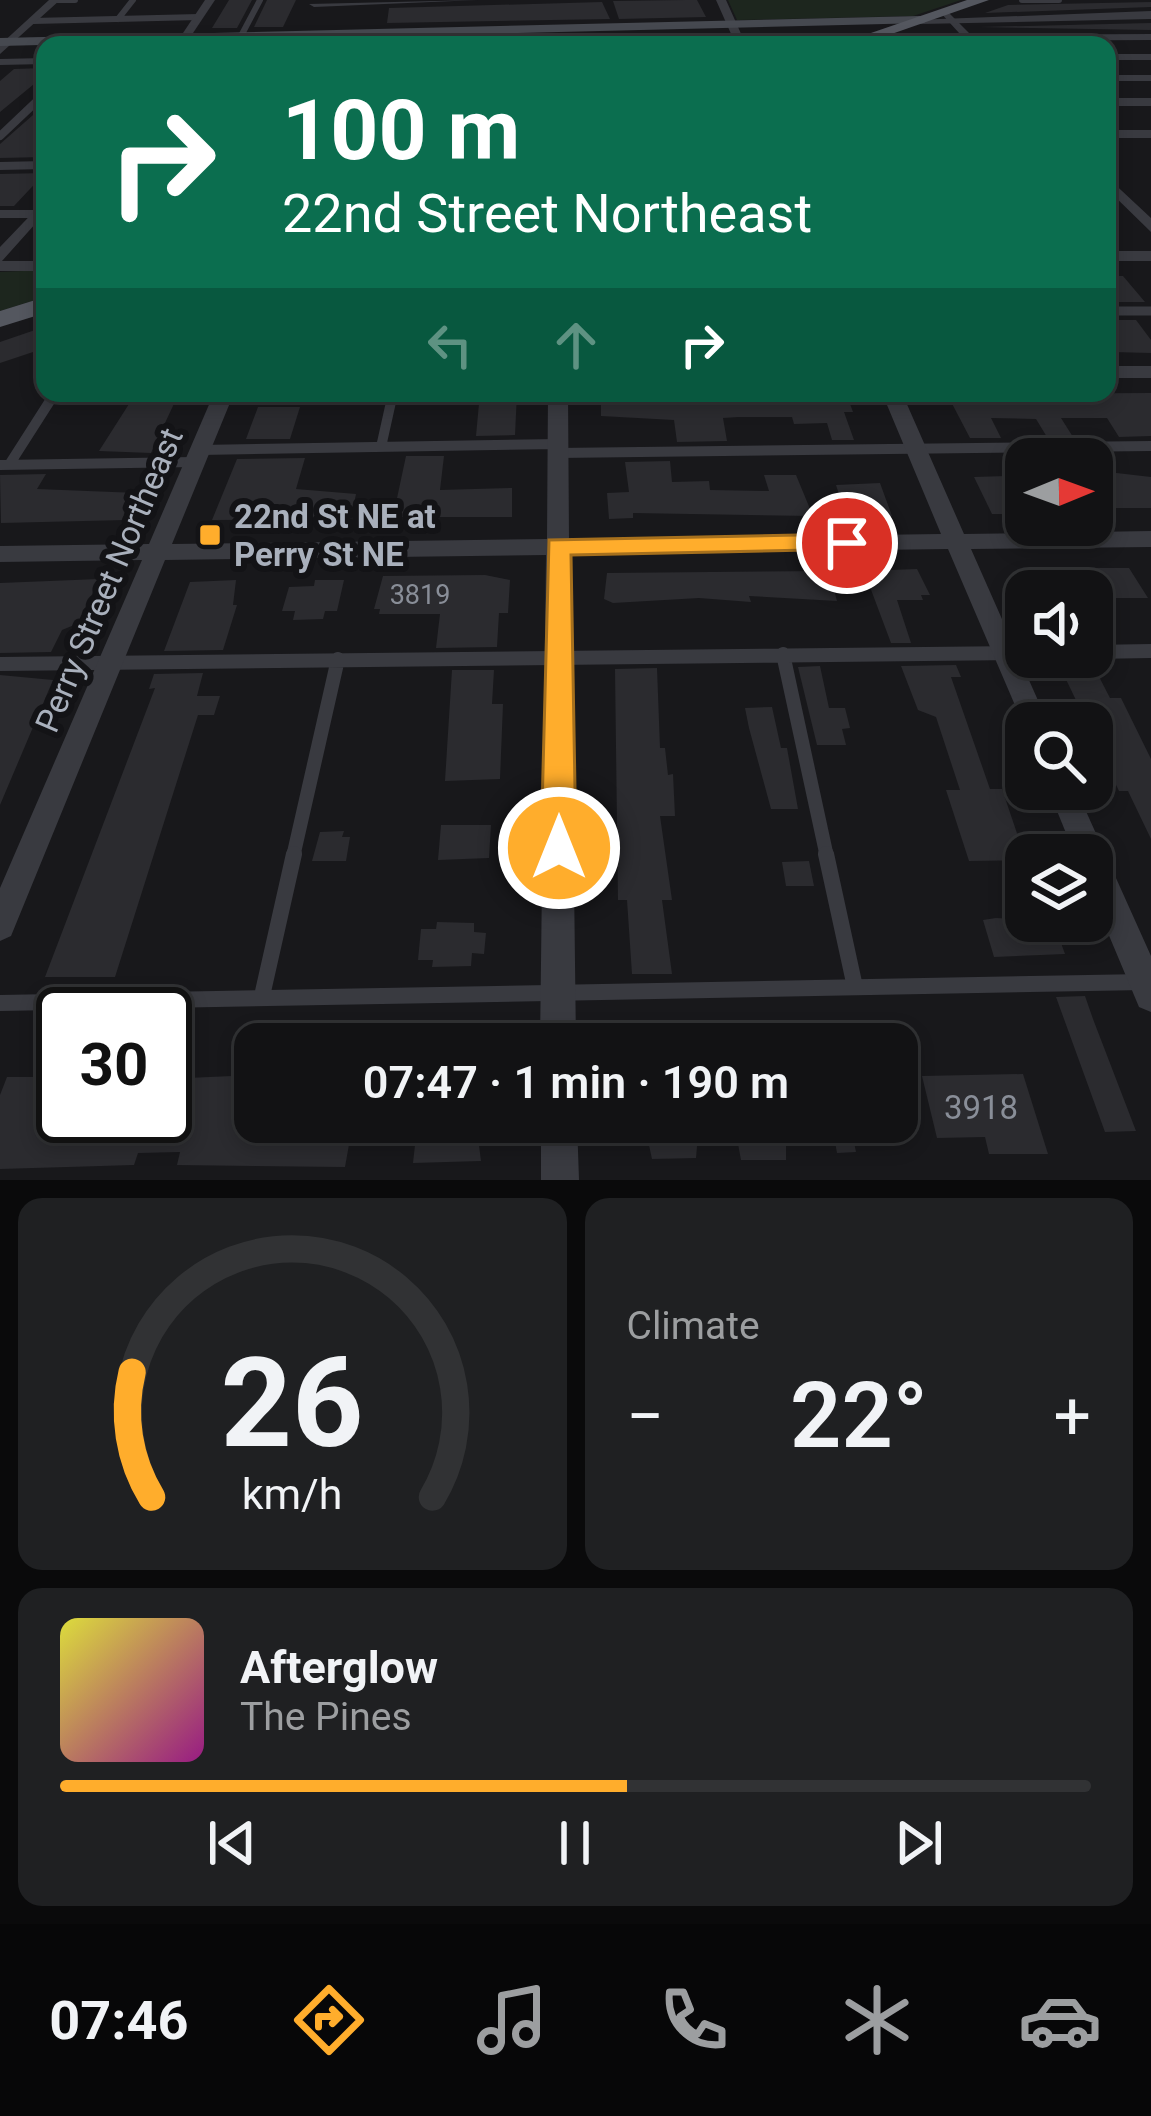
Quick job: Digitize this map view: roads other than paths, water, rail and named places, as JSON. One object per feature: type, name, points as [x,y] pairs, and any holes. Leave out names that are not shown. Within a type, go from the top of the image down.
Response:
[{"type":"main road","points":[[491,36],[920,20],[947,16],[982,0]]},
{"type":"main road","points":[[871,36],[920,20]]},
{"type":"main road","points":[[241,36],[320,36]]},
{"type":"main road","points":[[4,45],[36,44]]},
{"type":"main road","points":[[0,319],[36,308]]},
{"type":"street","points":[[4,45],[55,0]]},
{"type":"street","points":[[186,36],[210,0]]},
{"type":"street","points":[[303,35],[315,2],[473,0]]},
{"type":"street","points":[[721,0],[737,36]]},
{"type":"street","points":[[1099,0],[1149,34]]},
{"type":"street","points":[[947,16],[1151,15]]},
{"type":"street","points":[[947,16],[967,36]]},
{"type":"street","points":[[1116,57],[1151,57]]},
{"type":"street","points":[[1116,102],[1151,102]]},
{"type":"street","points":[[1116,188],[1143,210],[1151,227]]},
{"type":"street","points":[[0,257],[36,215]]},
{"type":"street","points":[[1116,256],[1151,256]]},
{"type":"street","points":[[0,266],[36,266]]},
{"type":"street","points":[[1116,373],[1151,372]]},
{"type":"street","name":"Perry Street Northeast","points":[[0,925],[220,402]]},
{"type":"street","points":[[558,402],[558,1023]]},
{"type":"street","points":[[896,402],[956,542],[1005,634]]},
{"type":"street","points":[[0,554],[1151,539]]},
{"type":"street","points":[[1113,908],[1148,989]]},
{"type":"street","points":[[559,1143],[560,1180]]},
{"type":"lane","points":[[55,0],[75,0]]},
{"type":"lane","points":[[118,19],[133,0]]},
{"type":"lane","points":[[241,36],[260,0]]},
{"type":"lane","points":[[1022,0],[1059,0]]},
{"type":"lane","points":[[33,21],[199,17]]},
{"type":"lane","points":[[1105,36],[1149,34]]},
{"type":"lane","points":[[0,62],[36,62]]},
{"type":"lane","points":[[1116,78],[1151,78]]},
{"type":"lane","points":[[0,136],[36,102]]},
{"type":"lane","points":[[1116,134],[1151,134]]},
{"type":"lane","points":[[0,166],[36,166]]},
{"type":"lane","points":[[0,214],[36,210]]},
{"type":"lane","points":[[1116,311],[1151,311]]},
{"type":"lane","points":[[4,465],[50,402]]},
{"type":"lane","points":[[381,447],[391,402]]},
{"type":"lane","points":[[4,465],[381,447],[1151,446]]},
{"type":"lane","points":[[1113,652],[1151,651]]},
{"type":"lane","points":[[0,664],[1005,653]]},
{"type":"lane","points":[[783,654],[856,987]]},
{"type":"lane","points":[[262,996],[338,659]]},
{"type":"lane","points":[[0,1003],[856,987],[1148,989]]},
{"type":"place","name":"22nd St NE at Perry St NE","points":[[210,535]]}]
